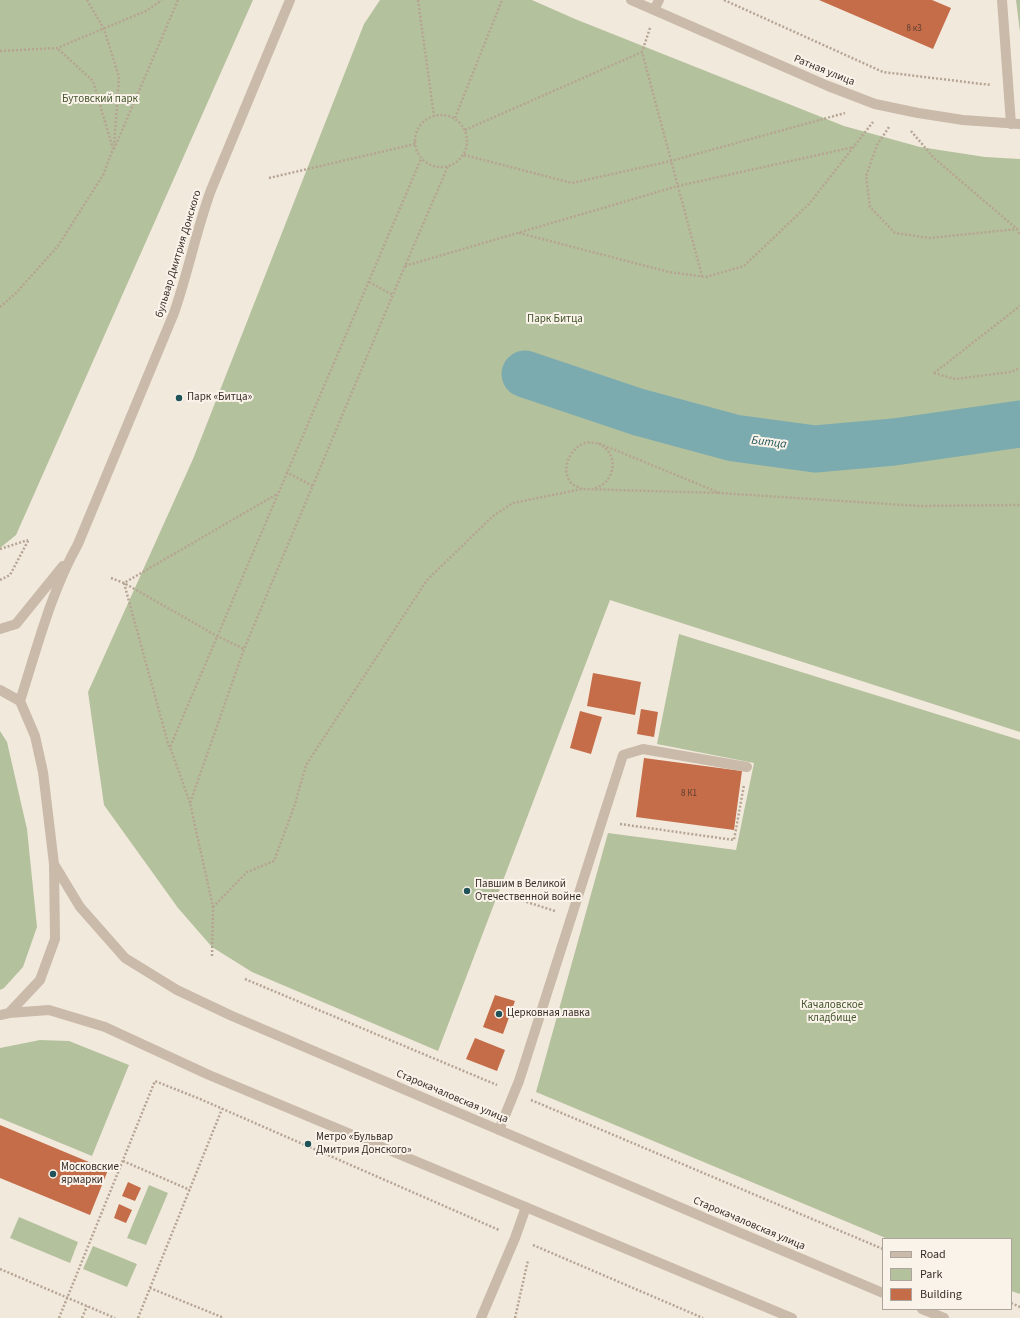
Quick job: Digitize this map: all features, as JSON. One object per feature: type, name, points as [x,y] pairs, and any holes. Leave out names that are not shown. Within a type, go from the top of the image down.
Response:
[{"type":"street","name":"бульвар Дмитрия Донского","points":[[70,559],[78,544],[174,313],[181,294],[208,198],[290,0]]},
{"type":"street","name":"Ратная улица","points":[[631,0],[828,86],[875,104],[955,119],[1016,124]]},
{"type":"street","points":[[654,10],[659,0]]},
{"type":"street","points":[[1002,0],[1009,88],[1016,124]]},
{"type":"street","points":[[0,629],[16,624],[70,559]]},
{"type":"street","points":[[20,701],[49,613],[70,559]]},
{"type":"street","points":[[0,690],[20,701],[35,736],[42,772],[54,864],[55,939],[40,980],[4,1014]]},
{"type":"street","points":[[499,1130],[514,1093],[573,916],[623,755],[643,749],[747,767]]},
{"type":"street","name":"Старокачаловская улица","points":[[54,864],[80,906],[125,958],[177,990],[232,1016],[729,1229],[882,1293]]},
{"type":"street","points":[[4,1014],[50,1010],[105,1026],[209,1075],[792,1318]]},
{"type":"street","points":[[481,1318],[516,1238],[526,1207]]},
{"type":"street","points":[[924,1310],[944,1318]]},
{"type":"path","points":[[87,0],[104,29],[119,77],[114,149]]},
{"type":"path","points":[[0,51],[57,48],[146,11],[162,0]]},
{"type":"path","points":[[0,307],[16,293],[58,246],[103,175],[178,0]]},
{"type":"path","points":[[418,0],[434,116]]},
{"type":"path","points":[[455,118],[502,0]]},
{"type":"path","points":[[724,0],[883,72],[1009,88]]},
{"type":"path","points":[[650,28],[642,52],[702,276]]},
{"type":"path","points":[[57,48],[93,81],[114,149]]},
{"type":"path","points":[[465,130],[642,52]]},
{"type":"path","points":[[464,154],[572,182],[671,161],[845,113]]},
{"type":"path","points":[[444,115],[455,118],[462,124],[468,139],[464,154],[457,162],[448,166],[436,167],[429,165],[421,159],[417,153],[415,144],[419,126],[425,120],[434,116],[444,115]]},
{"type":"path","points":[[518,233],[669,272],[706,277],[744,266],[808,204],[875,119]]},
{"type":"path","points":[[891,123],[877,145],[866,176],[870,207],[895,233],[930,238],[1017,229]]},
{"type":"path","points":[[907,126],[934,158],[1017,229],[1020,235]]},
{"type":"path","points":[[269,178],[415,144]]},
{"type":"path","points":[[405,266],[678,186],[854,147]]},
{"type":"path","points":[[170,747],[286,472],[421,159]]},
{"type":"path","points":[[190,803],[244,649],[448,166]]},
{"type":"path","points":[[369,282],[393,295]]},
{"type":"path","points":[[1020,306],[934,373],[955,379],[1010,372],[1020,368]]},
{"type":"path","points":[[720,493],[598,443],[586,443],[576,448],[571,454],[568,462],[568,476],[572,484],[582,489],[720,493],[919,506],[1020,505]]},
{"type":"path","points":[[213,907],[247,872],[274,861],[295,804],[306,766],[427,580],[493,516],[513,503],[598,487],[605,483],[610,477],[613,468],[612,460],[608,451],[598,443]]},
{"type":"path","points":[[286,472],[313,486]]},
{"type":"path","points":[[124,583],[277,494]]},
{"type":"path","points":[[0,550],[29,540],[10,575],[0,580]]},
{"type":"path","points":[[110,578],[124,583],[244,649]]},
{"type":"path","points":[[124,583],[170,747],[190,803],[213,907],[212,956]]},
{"type":"path","points":[[602,822],[734,840],[747,767]]},
{"type":"path","points":[[492,891],[573,916]]},
{"type":"path","points":[[245,979],[882,1249]]},
{"type":"path","points":[[58,1318],[155,1081],[516,1238]]},
{"type":"path","points":[[138,1318],[222,1109]]},
{"type":"path","points":[[123,1161],[190,1190]]},
{"type":"path","points":[[530,1252],[531,1244],[703,1318]]},
{"type":"path","points":[[515,1318],[528,1259]]},
{"type":"path","points":[[0,1269],[115,1318]]},
{"type":"path","points":[[150,1288],[224,1318]]},
{"type":"path","points":[[82,1318],[87,1306]]},
{"type":"green space","name":"Бутовский парк","points":[[0,0],[253,0],[16,535],[0,548]]},
{"type":"green space","name":"Парк Битца","points":[[380,0],[532,0],[575,19],[844,126],[920,147],[985,157],[1020,159],[1020,732],[610,600],[438,1051],[252,972],[212,947],[178,908],[104,805],[88,692],[193,459],[364,24]]},
{"type":"green space","points":[[1016,0],[1020,0],[1020,32]]},
{"type":"green space","name":"Качаловское кладбище","points":[[679,634],[1020,740],[1020,1294],[1012,1291],[1012,1238],[886,1238],[536,1092],[608,833],[736,850],[754,763],[657,744]]},
{"type":"green space","points":[[0,731],[7,742],[27,829],[37,927],[23,967],[4,988],[0,990]]},
{"type":"green space","points":[[40,1040],[69,1041],[129,1065],[92,1156],[0,1118],[0,1048]]},
{"type":"green space","points":[[149,1185],[168,1193],[146,1245],[127,1238]]},
{"type":"green space","points":[[19,1217],[78,1242],[70,1263],[10,1238]]},
{"type":"green space","points":[[93,1246],[137,1264],[127,1287],[83,1269]]},
{"type":"building","points":[[819,0],[932,0],[951,8],[933,49]]},
{"type":"building","points":[[593,673],[641,682],[635,715],[587,706]]},
{"type":"building","points":[[641,709],[658,712],[654,737],[637,734]]},
{"type":"building","points":[[580,711],[602,717],[591,754],[570,748]]},
{"type":"building","points":[[644,758],[742,771],[734,830],[636,817]]},
{"type":"building","name":"Церковная лавка","points":[[495,995],[515,1001],[503,1034],[483,1027]]},
{"type":"building","points":[[475,1038],[505,1050],[497,1071],[466,1059]]},
{"type":"building","name":"Московские ярмарки","points":[[0,1125],[108,1170],[90,1215],[0,1178]]},
{"type":"building","points":[[128,1182],[141,1188],[135,1201],[122,1196]]},
{"type":"building","points":[[119,1204],[132,1210],[126,1223],[114,1218]]},
{"type":"waterway","name":"Битца","points":[[525,374],[638,412],[734,438],[815,449],[894,442],[1020,424]]},
{"type":"place","name":"Парк «Битца»","points":[[179,398]]},
{"type":"place","name":"Павшим в Великой Отечественной войне","points":[[467,891]]},
{"type":"place","name":"Церковная лавка","points":[[499,1014]]},
{"type":"place","name":"Метро «Бульвар Дмитрия Донского»","points":[[308,1144]]},
{"type":"place","name":"Московские ярмарки","points":[[53,1174]]}]
